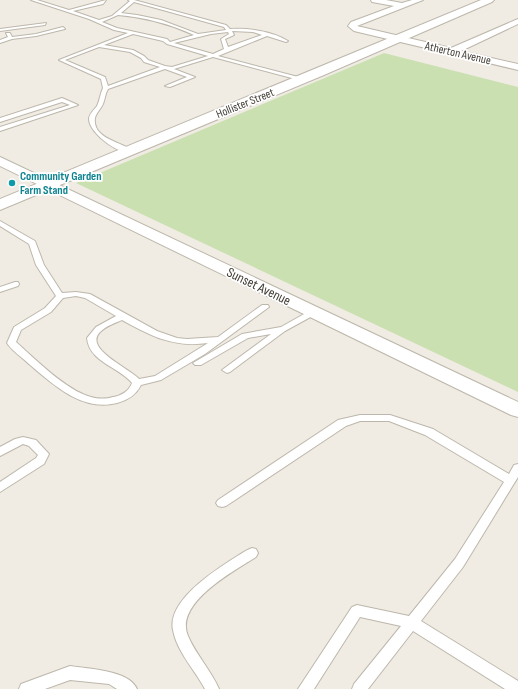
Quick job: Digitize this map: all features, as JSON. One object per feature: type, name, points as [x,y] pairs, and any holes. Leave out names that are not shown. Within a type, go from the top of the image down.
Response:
[{"type":"street","points":[[375,0],[403,6],[419,0]]},
{"type":"street","name":"Hollister Street","points":[[0,205],[489,0]]},
{"type":"street","name":"Atherton Avenue","points":[[403,6],[352,26],[357,29],[397,39],[518,67]]},
{"type":"street","points":[[451,52],[518,20]]},
{"type":"street","name":"Sunset Avenue","points":[[0,161],[518,410]]},
{"type":"lane","points":[[33,0],[132,33],[165,40],[169,43],[213,56],[303,79]]},
{"type":"lane","points":[[69,11],[102,3],[104,0]]},
{"type":"lane","points":[[97,22],[114,17],[132,0],[225,26],[232,34],[222,39],[227,50]]},
{"type":"lane","points":[[118,14],[140,16],[189,31],[198,36]]},
{"type":"lane","points":[[0,30],[45,24]]},
{"type":"lane","points":[[0,42],[11,38],[36,35],[63,28]]},
{"type":"lane","points":[[0,30],[10,35],[11,38]]},
{"type":"lane","points":[[169,43],[212,32],[228,31],[252,31],[268,34],[286,41]]},
{"type":"lane","points":[[106,88],[103,78],[61,60],[132,33]]},
{"type":"lane","points":[[130,150],[116,145],[103,137],[93,126],[92,116],[101,104],[101,95],[106,88],[166,67],[172,68],[213,56],[268,34]]},
{"type":"lane","points":[[99,46],[130,51],[144,57],[146,61],[192,77],[168,86]]},
{"type":"lane","points":[[0,120],[62,100],[75,105],[0,129]]},
{"type":"lane","points":[[0,223],[32,243],[40,265],[60,296]]},
{"type":"lane","points":[[0,290],[15,284]]},
{"type":"lane","points":[[137,383],[135,389],[128,395],[120,398],[102,402],[88,400],[73,393],[11,343],[16,328],[48,310],[60,296],[76,294],[87,296],[154,332],[177,341],[192,342],[220,339]]},
{"type":"lane","points":[[137,383],[158,378],[202,352],[265,307]]},
{"type":"lane","points":[[227,370],[284,329],[313,312]]},
{"type":"lane","points":[[123,316],[95,332],[92,337],[92,342],[94,348],[100,355],[118,369],[132,377],[137,383]]},
{"type":"lane","points":[[198,364],[245,336],[284,329]]},
{"type":"lane","points":[[222,503],[342,423],[360,418],[390,418],[429,432],[510,480]]},
{"type":"lane","points":[[0,452],[17,441],[28,440],[36,444],[44,454],[40,461],[0,488]]},
{"type":"lane","points":[[359,689],[459,563],[518,468]]},
{"type":"lane","points":[[212,689],[208,678],[188,650],[179,628],[184,608],[195,592],[252,553]]},
{"type":"lane","points":[[305,689],[312,681],[357,611],[412,623],[518,689]]},
{"type":"lane","points":[[26,689],[70,673],[111,678],[130,689]]},
{"type":"green space","points":[[384,53],[518,87],[518,392],[76,183]]},
{"type":"place","name":"Community Garden Farm Stand","points":[[12,183]]}]
